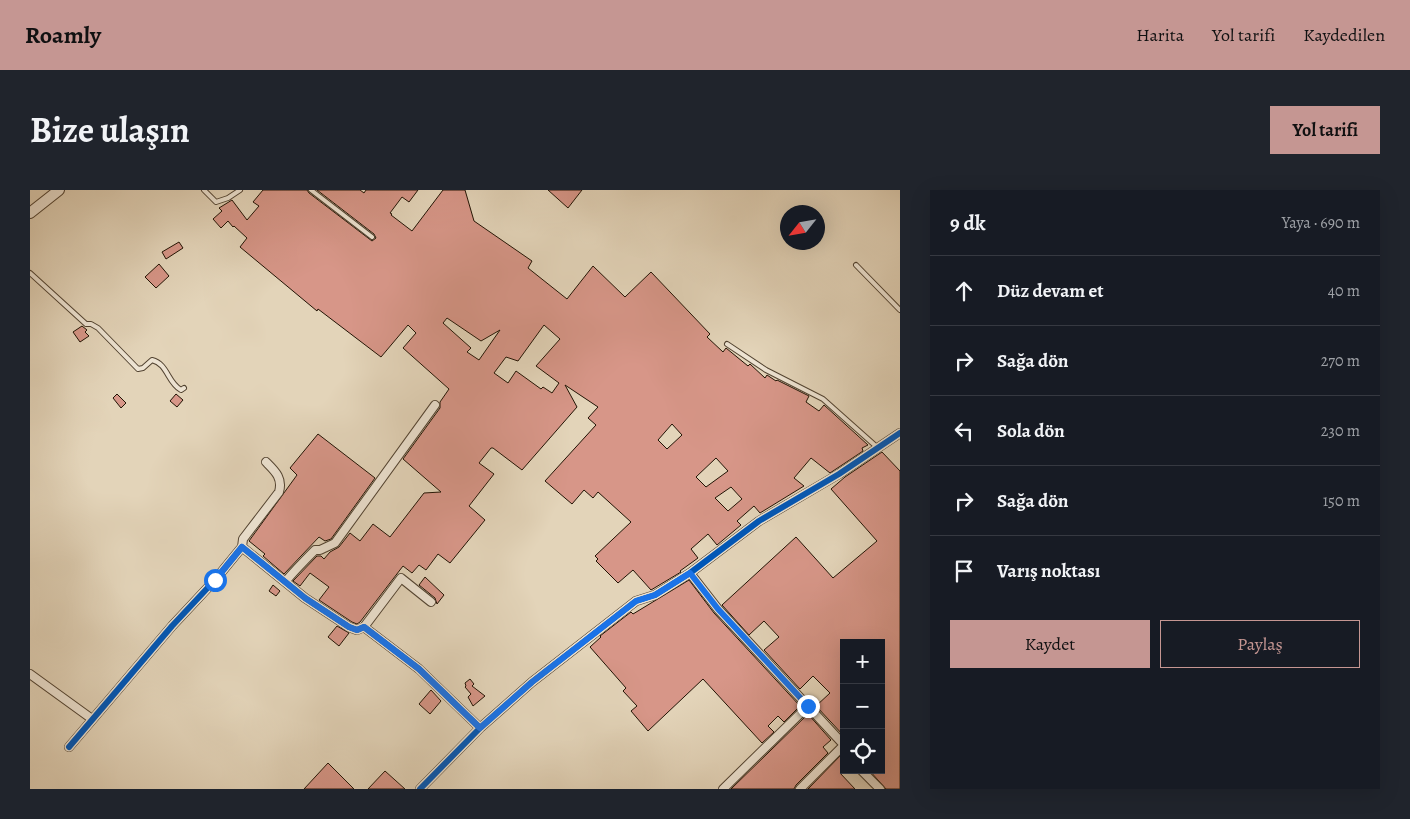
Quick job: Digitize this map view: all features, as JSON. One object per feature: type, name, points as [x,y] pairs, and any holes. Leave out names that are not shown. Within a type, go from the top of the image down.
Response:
[{"type":"street","points":[[30,213],[59,190]]},
{"type":"street","points":[[285,582],[300,563],[315,550],[320,550],[335,543],[435,406]]},
{"type":"street","points":[[420,789],[480,728],[532,682],[636,601],[655,595],[690,573],[759,521],[840,474],[900,433]]},
{"type":"street","points":[[69,747],[242,547],[243,539],[279,492],[281,486],[276,472],[266,462]]},
{"type":"street","points":[[242,547],[305,598],[349,627],[357,630],[364,627],[401,578],[431,602]]},
{"type":"street","points":[[690,573],[718,609],[840,741]]},
{"type":"street","points":[[364,627],[419,669],[480,728]]},
{"type":"street","points":[[30,674],[92,719]]},
{"type":"street","points":[[723,789],[808,706]]},
{"type":"street","points":[[800,789],[840,749]]},
{"type":"street","points":[[865,774],[880,789]]},
{"type":"lane","points":[[204,190],[216,202],[228,198],[240,190]]},
{"type":"lane","points":[[311,190],[372,237]]},
{"type":"lane","points":[[856,265],[900,310]]},
{"type":"lane","points":[[30,273],[86,324],[91,324],[98,328],[138,369],[143,368],[154,360],[165,368],[170,380],[176,387],[181,390],[184,388]]},
{"type":"lane","points":[[727,344],[766,370],[823,399],[878,448]]},
{"type":"building","points":[[263,190],[307,190],[372,241],[376,238],[374,234],[317,190],[360,190],[364,193],[366,190],[418,190],[409,202],[402,197],[390,213],[412,231],[443,190],[465,190],[474,221],[532,261],[528,268],[567,299],[593,266],[625,297],[651,272],[710,334],[707,337],[723,352],[726,348],[748,366],[750,364],[765,378],[767,375],[809,396],[806,402],[819,411],[824,405],[868,445],[862,448],[863,451],[830,473],[811,458],[794,478],[804,486],[760,513],[754,506],[737,521],[741,525],[717,545],[708,534],[691,549],[698,558],[681,572],[651,590],[633,570],[618,583],[596,561],[598,559],[595,556],[631,522],[598,492],[593,498],[584,490],[572,504],[545,481],[596,425],[588,418],[598,407],[565,385],[577,407],[522,470],[493,448],[479,463],[494,474],[469,506],[485,520],[450,563],[438,554],[426,570],[419,565],[412,573],[403,566],[357,624],[319,600],[329,587],[310,573],[300,586],[293,581],[317,556],[321,556],[324,559],[330,552],[339,547],[350,533],[360,541],[373,524],[390,537],[424,493],[441,492],[403,459],[440,408],[440,402],[449,389],[403,348],[416,333],[408,325],[381,357],[318,309],[317,311],[240,247],[247,238],[228,221],[221,228],[213,219],[222,211],[219,208],[232,200],[247,220],[259,206],[253,202]],"holes":[[[447,318],[481,341],[500,330],[479,360],[467,352],[471,348],[443,323]],[[544,325],[560,339],[536,366],[559,383],[552,393],[543,387],[541,389],[516,371],[508,383],[494,373],[506,357],[518,361]],[[672,424],[682,435],[667,449],[658,440]],[[716,458],[728,471],[706,487],[696,477]],[[731,487],[742,499],[728,511],[715,498]]]},
{"type":"building","points":[[548,190],[582,190],[568,208]]},
{"type":"building","points":[[179,242],[183,248],[166,259],[162,252]]},
{"type":"building","points":[[159,264],[169,276],[156,288],[145,277]]},
{"type":"building","points":[[82,326],[87,330],[85,332],[89,336],[80,342],[73,332]]},
{"type":"building","points":[[117,394],[126,403],[121,408],[113,398]]},
{"type":"building","points":[[176,394],[183,400],[177,407],[170,401]]},
{"type":"building","points":[[318,434],[375,478],[331,539],[325,541],[319,537],[284,574],[263,556],[265,554],[249,541],[297,475],[290,468]]},
{"type":"building","points":[[882,452],[900,471],[900,789],[886,789],[873,774],[885,774],[885,639],[840,639],[840,732],[816,706],[830,693],[813,676],[800,689],[764,650],[779,637],[764,621],[749,635],[722,605],[796,537],[833,578],[877,541],[831,489]]},
{"type":"building","points":[[425,577],[444,595],[437,604],[435,598],[419,585]]},
{"type":"building","points":[[689,580],[714,613],[800,706],[784,722],[778,716],[768,726],[774,732],[762,743],[703,679],[648,731],[631,711],[637,706],[623,691],[626,688],[590,647],[600,636],[631,612],[633,614]]},
{"type":"building","points":[[273,585],[280,591],[276,596],[269,591]]},
{"type":"building","points":[[337,626],[349,633],[339,646],[328,637]]},
{"type":"building","points":[[470,679],[474,684],[472,686],[485,696],[473,706],[468,697],[471,694],[465,687],[465,683]]},
{"type":"building","points":[[431,690],[441,701],[430,714],[419,704]]},
{"type":"building","points":[[808,714],[831,740],[823,747],[828,753],[794,789],[731,789]]},
{"type":"building","points":[[840,756],[840,774],[855,789],[808,789]]},
{"type":"building","points":[[328,763],[354,789],[304,789]]},
{"type":"building","points":[[385,771],[405,789],[368,789]]},
{"type":"cycle path","points":[[420,789],[480,728],[532,682],[636,601],[655,595],[690,573],[759,521],[839,474],[900,433]]},
{"type":"cycle path","points":[[69,747],[242,547],[305,598],[349,627],[357,630],[364,627],[419,669],[480,728]]},
{"type":"route","points":[[215,580],[242,547],[305,598],[349,627],[357,630],[364,627],[419,669],[480,728],[532,682],[636,601],[655,595],[690,573],[718,609],[808,706]]}]
